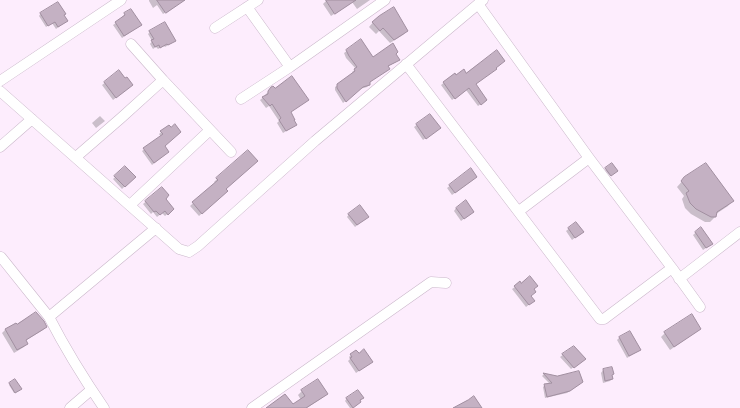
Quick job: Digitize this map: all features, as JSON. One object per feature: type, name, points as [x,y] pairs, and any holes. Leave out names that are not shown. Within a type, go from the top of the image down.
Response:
[{"type":"street","points":[[0,81],[120,0]]},
{"type":"street","points":[[215,28],[258,0]]},
{"type":"street","points":[[241,99],[290,67],[385,0]]},
{"type":"street","points":[[0,91],[180,249],[189,252],[198,246],[315,141],[480,2],[589,158],[700,307]]},
{"type":"street","points":[[247,7],[290,67]]},
{"type":"street","points":[[131,44],[162,80],[231,152]]},
{"type":"street","points":[[406,64],[600,319],[604,319],[672,268]]},
{"type":"street","points":[[76,157],[162,80]]},
{"type":"street","points":[[0,147],[32,119]]},
{"type":"street","points":[[130,205],[210,130]]},
{"type":"street","points":[[519,211],[589,158]]},
{"type":"street","points":[[48,316],[156,228]]},
{"type":"street","points":[[679,279],[740,232]]},
{"type":"street","points":[[1,257],[48,316],[91,390],[104,408]]},
{"type":"street","points":[[252,408],[431,282],[446,283]]},
{"type":"street","points":[[70,408],[91,390]]},
{"type":"building","points":[[157,0],[185,0],[166,13]]},
{"type":"building","points":[[326,0],[356,0],[335,14]]},
{"type":"building","points":[[58,2],[66,14],[64,15],[68,21],[58,27],[55,22],[48,26],[40,13]]},
{"type":"building","points":[[394,7],[408,31],[394,40],[383,28],[380,31],[372,22]]},
{"type":"building","points":[[131,9],[142,25],[124,36],[115,22],[125,15],[124,13]]},
{"type":"building","points":[[165,22],[176,41],[160,48],[159,45],[155,47],[151,40],[154,39],[149,31]]},
{"type":"building","points":[[361,39],[373,57],[393,43],[398,52],[396,54],[400,60],[388,66],[390,69],[370,82],[370,85],[363,87],[346,102],[337,88],[337,84],[355,71],[354,69],[357,67],[346,50]]},
{"type":"building","points":[[497,50],[505,61],[496,68],[497,69],[476,84],[487,100],[481,105],[469,88],[455,99],[443,82],[455,73],[456,75],[464,69],[466,73]]},
{"type":"building","points":[[119,70],[133,85],[116,98],[104,82]]},
{"type":"building","points":[[292,76],[309,100],[291,112],[297,125],[286,131],[279,120],[281,118],[272,104],[270,106],[262,97],[268,94],[271,87],[273,86],[275,88]]},
{"type":"building","points":[[430,114],[441,128],[426,139],[416,124]]},
{"type":"building","points":[[175,124],[181,132],[165,146],[169,152],[154,163],[143,148],[163,134],[160,131],[169,125],[171,127]]},
{"type":"building","points":[[248,150],[258,161],[226,189],[228,191],[202,214],[192,202],[218,180],[216,178]]},
{"type":"building","points":[[612,163],[618,171],[611,176],[605,168]]},
{"type":"building","points":[[706,163],[734,201],[717,212],[716,217],[711,217],[696,209],[690,203],[686,193],[689,191],[681,181],[684,177]]},
{"type":"building","points":[[125,166],[136,177],[125,187],[114,176]]},
{"type":"building","points":[[471,168],[477,177],[455,193],[449,185]]},
{"type":"building","points":[[162,187],[169,195],[166,199],[174,209],[168,215],[165,211],[160,215],[156,211],[154,212],[145,201]]},
{"type":"building","points":[[466,200],[474,212],[464,219],[456,208]]},
{"type":"building","points":[[360,205],[369,217],[357,225],[348,214]]},
{"type":"building","points":[[576,222],[584,232],[575,238],[568,228]]},
{"type":"building","points":[[701,227],[713,244],[706,248],[695,232]]},
{"type":"building","points":[[530,276],[538,286],[534,289],[536,292],[531,296],[535,301],[529,305],[514,286]]},
{"type":"building","points":[[36,312],[47,327],[26,340],[28,344],[17,350],[5,329],[16,323],[17,324]]},
{"type":"building","points":[[692,314],[701,329],[674,347],[664,332]]},
{"type":"building","points":[[630,331],[641,350],[629,356],[619,337]]},
{"type":"building","points":[[574,346],[586,359],[574,368],[562,354]]},
{"type":"building","points":[[364,349],[373,362],[359,371],[350,358],[352,357],[350,354],[356,350],[359,353]]},
{"type":"building","points":[[612,367],[614,374],[612,375],[613,379],[605,381],[603,369]]},
{"type":"building","points":[[579,371],[583,382],[570,391],[547,397],[544,384],[552,383],[543,373],[557,376]]},
{"type":"building","points":[[15,379],[22,389],[15,393],[9,383]]},
{"type":"building","points":[[318,379],[328,394],[306,408],[266,408],[285,394],[293,404],[305,396],[301,390]]},
{"type":"building","points":[[358,390],[364,398],[360,400],[361,402],[353,408],[346,398]]},
{"type":"building","points":[[474,396],[482,408],[453,408],[468,400]]}]
